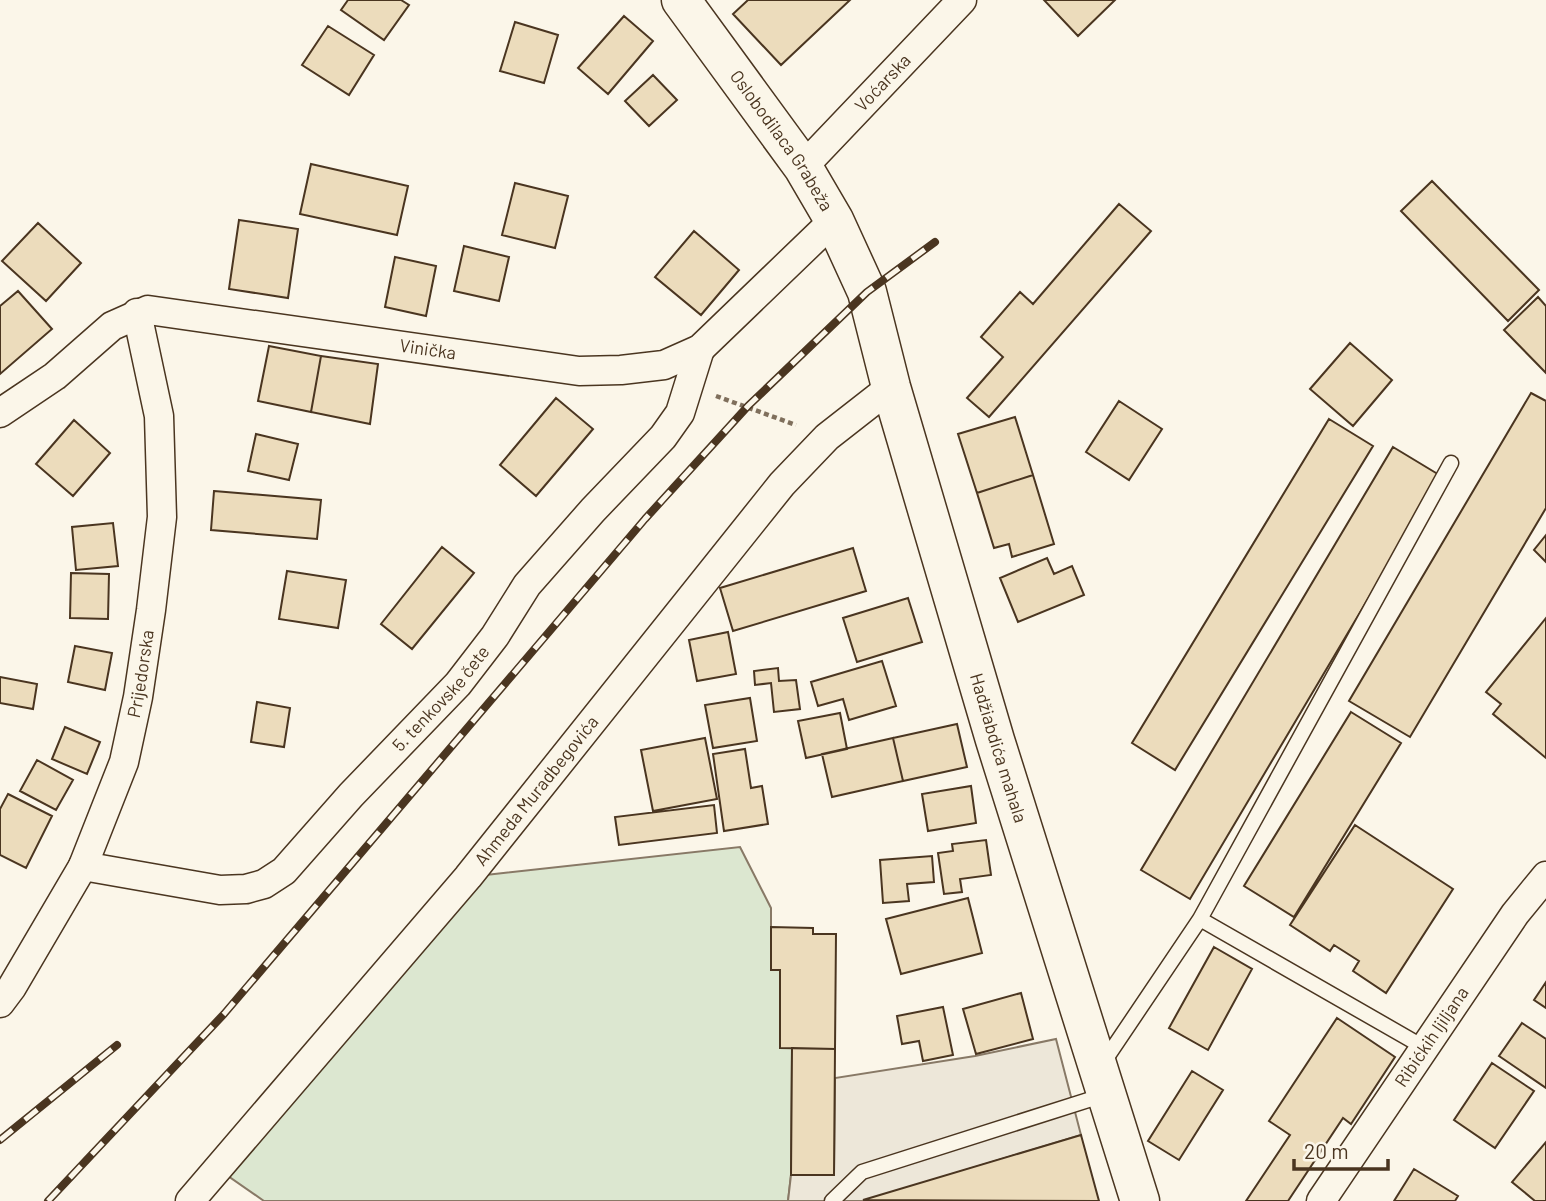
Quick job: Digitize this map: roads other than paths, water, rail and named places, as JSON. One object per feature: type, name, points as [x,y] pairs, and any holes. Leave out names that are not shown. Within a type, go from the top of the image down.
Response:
[{"type":"street","name":"Oslobodilaca Grabeža","points":[[681,0],[803,167],[834,220],[867,292]]},
{"type":"street","name":"Voćarska","points":[[803,167],[962,0]]},
{"type":"street","name":"Vinička","points":[[137,313],[148,310],[579,372],[664,365],[700,349],[834,220]]},
{"type":"street","name":"Hadžiabdića mahala","points":[[867,292],[891,387],[995,740],[1140,1201]]},
{"type":"street","points":[[0,413],[55,376],[112,326],[137,313]]},
{"type":"street","name":"Prijedorska","points":[[0,1003],[83,866],[124,762],[138,697],[152,610],[162,517],[159,416],[137,313]]},
{"type":"street","name":"5. tenkovske čete","points":[[83,866],[220,890],[246,890],[264,884],[284,871],[351,795],[458,684],[495,636],[527,585],[593,510],[663,437],[680,413],[700,349]]},
{"type":"street","name":"Ahmeda Muradbegovića","points":[[190,1201],[468,877],[782,484],[827,437],[891,387]]},
{"type":"street","name":"Ribićkih ljiljana","points":[[1321,1201],[1515,914],[1546,876]]},
{"type":"lane","points":[[832,1201],[862,1172],[1102,1082],[1200,919],[1451,463]]},
{"type":"lane","points":[[1200,919],[1425,1048]]},
{"type":"railway","points":[[48,1201],[224,1014],[645,519],[748,406],[867,292],[935,242]]},
{"type":"railway","points":[[0,1140],[117,1045]]}]
